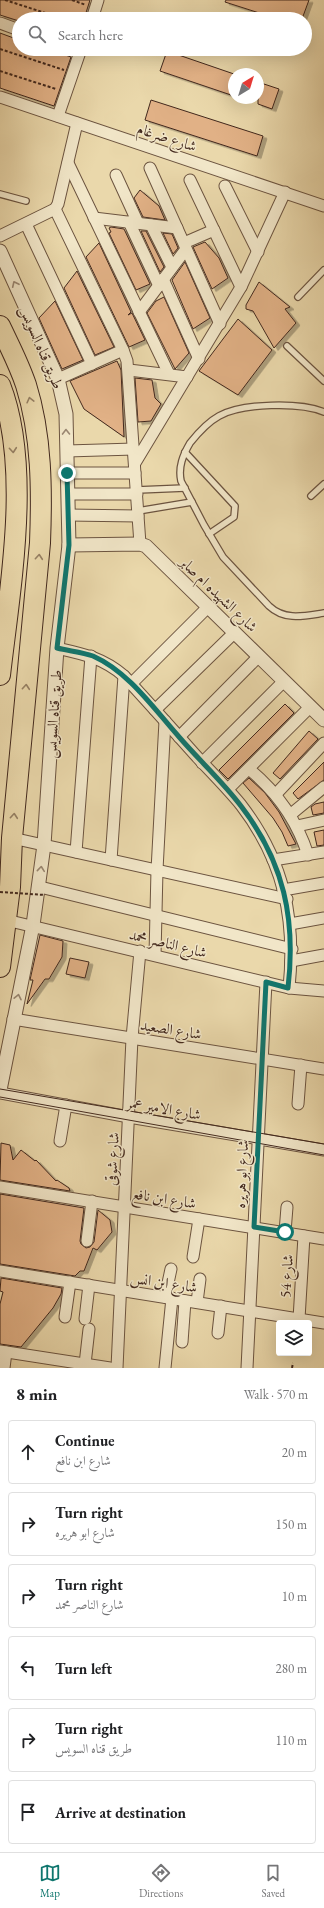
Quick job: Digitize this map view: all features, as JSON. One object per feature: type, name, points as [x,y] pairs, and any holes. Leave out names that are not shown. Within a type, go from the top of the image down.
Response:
[{"type":"highway","name":"طريق قناه السويس","points":[[0,326],[26,385],[36,432],[41,492],[40,543],[12,838],[6,920],[0,967]]},
{"type":"highway","points":[[0,385],[5,397],[12,435],[16,501],[14,540],[0,675]]},
{"type":"street","points":[[0,23],[12,27]]},
{"type":"street","points":[[58,116],[77,56]]},
{"type":"street","name":"شارع ضرغام","points":[[0,97],[324,206]]},
{"type":"street","points":[[0,236],[55,209],[58,204],[77,123]]},
{"type":"street","points":[[68,163],[169,374]]},
{"type":"street","points":[[150,168],[220,324]]},
{"type":"street","points":[[116,175],[134,223],[161,283],[199,359]]},
{"type":"street","points":[[190,180],[241,287]]},
{"type":"street","points":[[225,186],[258,252]]},
{"type":"street","points":[[135,468],[241,287],[285,192]]},
{"type":"street","points":[[55,209],[123,350],[128,370],[140,544],[69,545]]},
{"type":"street","points":[[94,218],[177,228]]},
{"type":"street","points":[[26,224],[92,364]]},
{"type":"street","points":[[152,225],[172,267]]},
{"type":"street","points":[[139,312],[161,283],[185,246],[214,230]]},
{"type":"street","name":"طريق قناه السويس","points":[[0,251],[58,379],[66,414],[69,545],[57,648],[42,891],[33,925],[13,1019],[0,1090]]},
{"type":"street","points":[[58,379],[123,350]]},
{"type":"street","points":[[128,370],[187,377]]},
{"type":"street","points":[[67,451],[134,449]]},
{"type":"street","points":[[67,473],[135,468]]},
{"type":"street","points":[[68,494],[137,492]]},
{"type":"street","points":[[68,515],[138,513]]},
{"type":"street","name":"شارع الشهيده ام صابر","points":[[140,544],[150,550],[209,606],[324,720]]},
{"type":"street","points":[[111,860],[128,680],[209,606]]},
{"type":"street","points":[[155,710],[235,632]]},
{"type":"street","points":[[57,648],[91,656],[104,662],[128,680],[202,763],[228,789],[253,822],[273,860],[285,895],[290,924],[292,949],[288,988]]},
{"type":"street","points":[[76,852],[91,656]]},
{"type":"street","points":[[179,737],[259,656]]},
{"type":"street","points":[[202,763],[284,681]]},
{"type":"street","points":[[228,789],[310,706]]},
{"type":"street","points":[[155,955],[157,870],[165,721]]},
{"type":"street","points":[[276,794],[324,743]]},
{"type":"street","points":[[249,769],[276,794],[290,814],[297,826],[308,855]]},
{"type":"street","points":[[290,814],[324,787]]},
{"type":"street","points":[[297,826],[324,820]]},
{"type":"street","points":[[12,838],[157,870],[285,895],[324,883]]},
{"type":"street","points":[[273,860],[324,852]]},
{"type":"street","points":[[42,891],[157,916],[292,949]]},
{"type":"street","points":[[290,924],[324,918]]},
{"type":"street","name":"شارع الناصر محمد","points":[[6,920],[33,925],[288,988],[324,991]]},
{"type":"street","name":"شارع شوقى","points":[[117,1368],[122,1290],[132,1038],[140,951]]},
{"type":"street","points":[[291,961],[324,955]]},
{"type":"street","name":"شارع ابو هريره","points":[[247,1368],[266,982]]},
{"type":"street","name":"شارع الصعيد","points":[[13,1019],[324,1069]]},
{"type":"street","points":[[298,1104],[301,1065]]},
{"type":"street","name":"شارع الامير عمر","points":[[0,1093],[66,1104],[129,1117],[324,1150]]},
{"type":"street","points":[[60,1141],[66,1104]]},
{"type":"street","name":"شارع ابن نافع","points":[[0,1187],[324,1239]]},
{"type":"street","points":[[87,1240],[92,1201]]},
{"type":"street","points":[[285,1232],[287,1207]]},
{"type":"street","points":[[193,1257],[199,1219]]},
{"type":"street","name":"شارع 54","points":[[298,1319],[304,1236]]},
{"type":"street","points":[[166,1368],[171,1269]]},
{"type":"street","name":"شارع ابن انس","points":[[0,1271],[324,1323]]},
{"type":"street","points":[[197,1302],[200,1279]]},
{"type":"street","points":[[65,1318],[70,1282]]},
{"type":"street","points":[[85,1364],[89,1285]]},
{"type":"street","points":[[182,1342],[186,1301]]},
{"type":"street","points":[[218,1333],[221,1306]]},
{"type":"street","points":[[4,1368],[3,1351],[110,1368]]},
{"type":"lane","points":[[0,194],[26,201]]},
{"type":"lane","points":[[298,297],[323,272]]},
{"type":"lane","points":[[287,346],[324,381]]},
{"type":"lane","points":[[324,412],[304,406],[289,405],[231,411],[219,416],[208,424],[195,437],[184,452],[180,467],[180,475],[185,488],[223,557],[274,611],[292,617],[324,613]]},
{"type":"lane","points":[[184,452],[236,506],[234,518],[209,534]]},
{"type":"lane","points":[[311,496],[324,484]]},
{"type":"lane","points":[[137,492],[185,488]]},
{"type":"lane","points":[[138,513],[192,502]]},
{"type":"path","points":[[5,0],[42,12]]},
{"type":"path","points":[[72,0],[97,4]]},
{"type":"path","points":[[0,49],[12,53]]},
{"type":"path","points":[[21,56],[73,73]]},
{"type":"path","points":[[0,71],[66,93]]},
{"type":"path","points":[[0,892],[42,891]]},
{"type":"path","points":[[292,1368],[293,1363]]},
{"type":"building","points":[[0,0],[90,0],[86,12],[12,12],[12,19],[0,15]]},
{"type":"building","points":[[226,0],[309,0],[305,12],[256,12],[225,2]]},
{"type":"building","points":[[0,33],[12,37],[12,56],[71,57],[54,106],[0,88]]},
{"type":"building","points":[[165,56],[182,56],[228,72],[228,94],[160,71]]},
{"type":"building","points":[[264,84],[279,89],[272,109],[258,104],[264,104]]},
{"type":"building","points":[[151,100],[263,136],[257,156],[145,120]]},
{"type":"building","points":[[140,190],[159,206],[165,220],[143,217],[134,198]]},
{"type":"building","points":[[109,228],[124,229],[150,284],[136,290],[109,233],[111,232]]},
{"type":"building","points":[[141,231],[146,231],[164,267],[160,272]]},
{"type":"building","points":[[163,233],[172,234],[178,248],[173,254]]},
{"type":"building","points":[[205,242],[219,258],[228,278],[212,289],[193,247]]},
{"type":"building","points":[[99,243],[131,312],[128,315],[132,313],[145,340],[129,347],[86,257]]},
{"type":"building","points":[[185,262],[210,318],[193,329],[172,280]]},
{"type":"building","points":[[77,271],[114,347],[95,355],[64,288]]},
{"type":"building","points":[[259,282],[290,307],[285,309],[296,323],[274,348],[253,311],[246,309],[246,305]]},
{"type":"building","points":[[164,297],[189,353],[175,369],[147,313],[156,301]]},
{"type":"building","points":[[55,301],[83,360],[62,369],[39,318]]},
{"type":"building","points":[[238,319],[272,350],[238,395],[199,371]]},
{"type":"building","points":[[117,361],[121,370],[124,437],[84,409],[70,381]]},
{"type":"building","points":[[135,378],[152,380],[155,398],[161,404],[151,421],[138,422]]},
{"type":"building","points":[[285,704],[294,713],[228,779],[219,770]]},
{"type":"building","points":[[309,731],[318,739],[280,779],[273,773]]},
{"type":"building","points":[[324,762],[324,780],[298,799],[293,793]]},
{"type":"building","points":[[249,778],[265,793],[279,812],[296,844],[288,846],[282,832],[273,818],[243,783]]},
{"type":"building","points":[[324,802],[324,813],[313,815],[311,807],[315,804]]},
{"type":"building","points":[[324,830],[324,845],[317,846],[314,832]]},
{"type":"building","points":[[40,935],[63,941],[62,957],[49,979],[45,979],[27,1004],[33,980],[30,980]]},
{"type":"building","points":[[70,958],[89,962],[85,978],[66,974]]},
{"type":"building","points":[[1,1143],[10,1145],[13,1160],[21,1150],[35,1161],[36,1160],[56,1181],[57,1180],[69,1188],[70,1191],[0,1180]]},
{"type":"building","points":[[0,1194],[84,1208],[80,1241],[86,1248],[90,1247],[94,1242],[98,1210],[110,1220],[112,1232],[97,1250],[93,1248],[84,1271],[80,1271],[75,1276],[0,1264]]},
{"type":"building","points":[[1,1278],[62,1288],[61,1294],[53,1308],[21,1347],[0,1344],[0,1304],[3,1292],[0,1291]]},
{"type":"tram line","points":[[0,1089],[324,1144]]},
{"type":"tram line","points":[[0,1097],[324,1155]]},
{"type":"route","points":[[67,473],[69,545],[68,566],[57,648],[91,656],[117,670],[202,763],[228,789],[253,822],[264,840],[273,860],[286,899],[292,949],[288,988],[266,982],[254,1227],[285,1232]]}]
